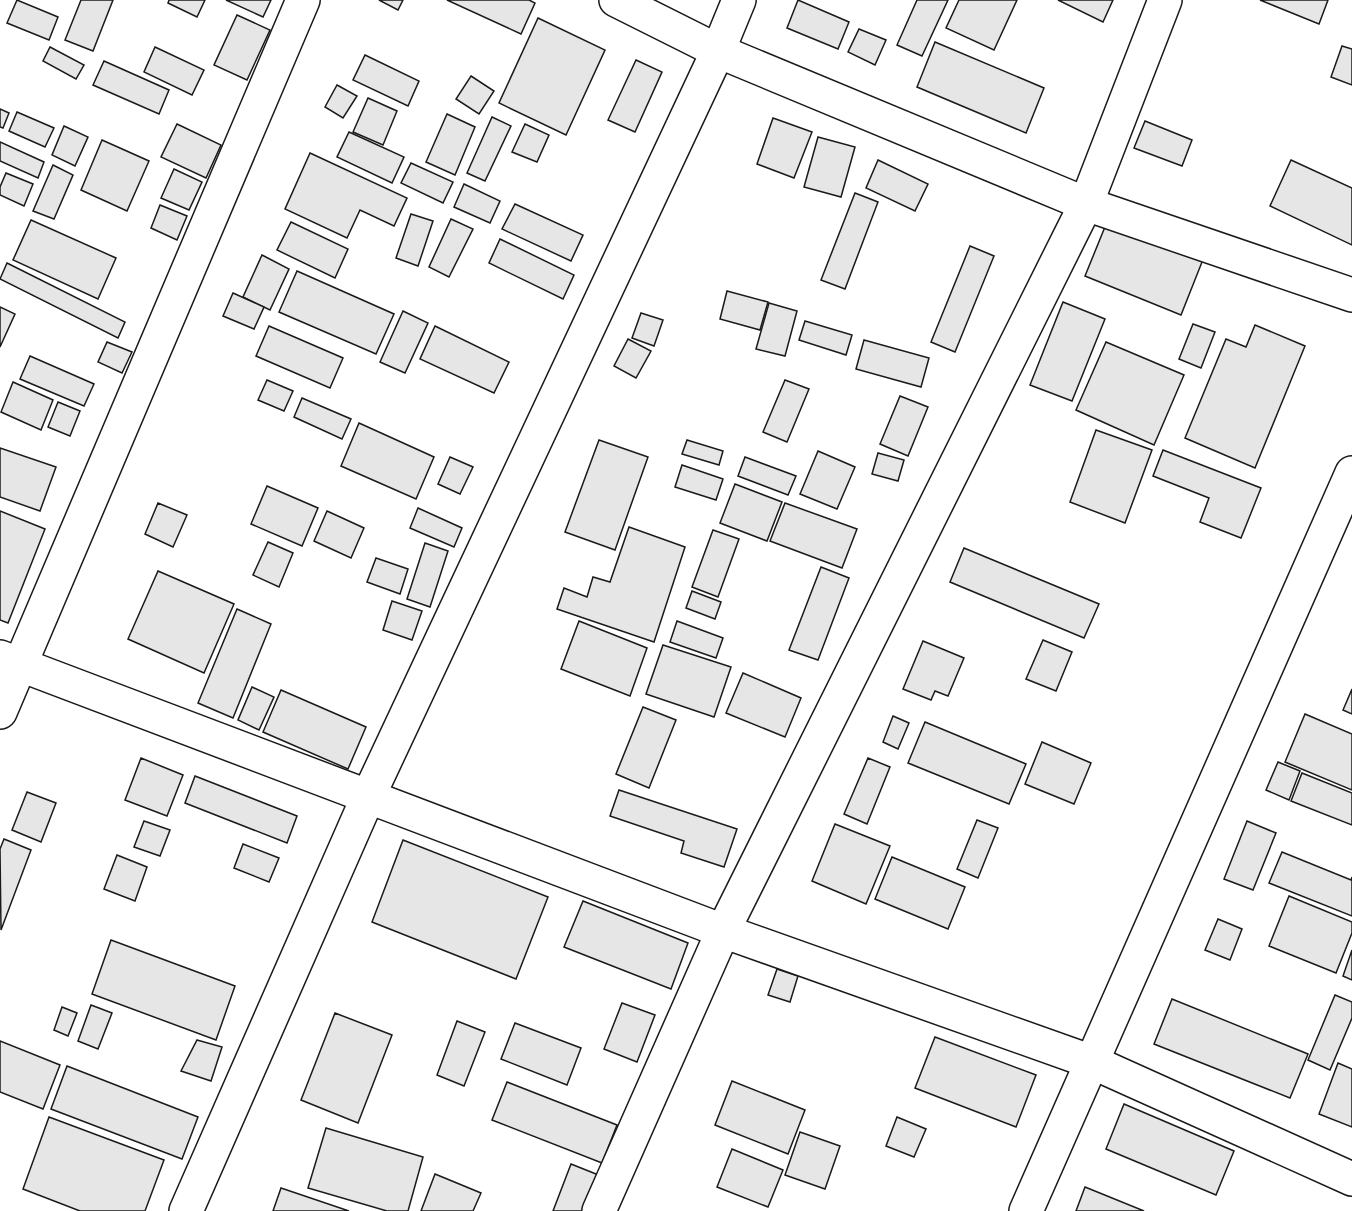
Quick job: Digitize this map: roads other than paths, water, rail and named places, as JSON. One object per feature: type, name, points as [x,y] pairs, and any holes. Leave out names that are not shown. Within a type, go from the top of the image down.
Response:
[{"type":"street","points":[[0,711],[10,661],[303,0]]},
{"type":"street","points":[[616,0],[718,51],[1086,204],[1352,295]]},
{"type":"street","points":[[186,1211],[368,797],[718,51],[739,0]]},
{"type":"street","points":[[599,1211],[723,931],[1086,204],[1165,0]]},
{"type":"street","points":[[1026,1211],[1352,473]]},
{"type":"street","points":[[10,661],[723,931],[1092,1062],[1352,1179]]}]
